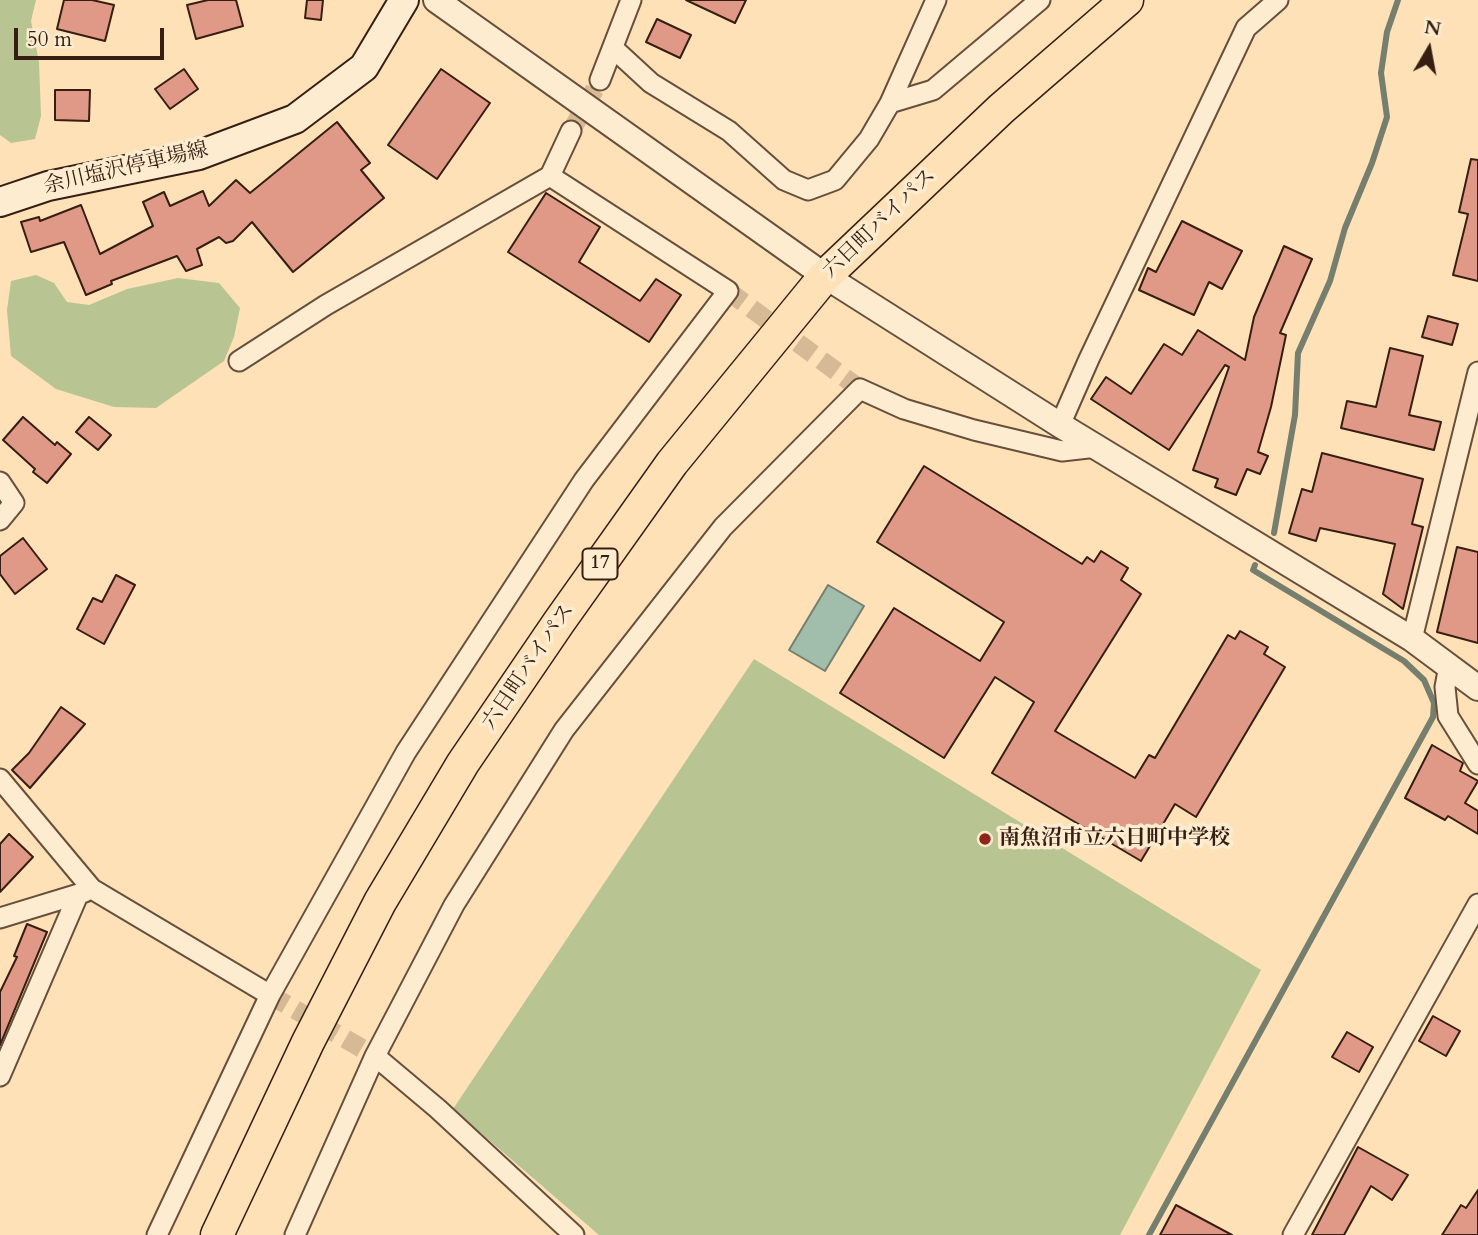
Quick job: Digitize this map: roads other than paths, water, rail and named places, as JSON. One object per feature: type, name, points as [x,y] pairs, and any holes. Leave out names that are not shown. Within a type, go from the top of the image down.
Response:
[{"type":"highway","name":"六日町バイパス","points":[[217,1235],[308,1042],[380,902],[463,764],[558,622],[672,463],[825,276],[1001,109],[1127,0]]},
{"type":"main road","name":"余川塩沢停車場線","points":[[0,202],[48,186],[198,155],[295,119],[364,67],[404,0]]},
{"type":"street","points":[[436,0],[825,276],[1060,425],[1412,639],[1478,688]]},
{"type":"street","points":[[600,80],[631,0]]},
{"type":"street","points":[[613,48],[651,83],[729,131],[784,180],[808,190],[835,180],[869,139],[890,103],[936,0]]},
{"type":"street","points":[[890,103],[933,90],[1040,0]]},
{"type":"street","points":[[1060,425],[1246,28],[1272,2]]},
{"type":"street","points":[[239,361],[326,305],[550,176],[571,131]]},
{"type":"street","points":[[157,1235],[270,995],[413,740],[584,480],[728,291],[550,176]]},
{"type":"street","points":[[1412,639],[1478,372]]},
{"type":"street","points":[[295,1235],[375,1056],[454,905],[564,730],[723,527],[860,389],[904,409],[974,430],[1062,451],[1097,447]]},
{"type":"street","points":[[0,482],[14,503],[0,520]]},
{"type":"street","points":[[1449,666],[1445,687],[1448,716],[1478,764]]},
{"type":"street","points":[[0,779],[85,892],[270,995]]},
{"type":"street","points":[[0,918],[85,892]]},
{"type":"street","points":[[0,1076],[85,892]]},
{"type":"street","points":[[1293,1235],[1478,904]]},
{"type":"street","points":[[375,1056],[438,1109],[574,1235]]},
{"type":"waterway","points":[[1274,533],[1295,415],[1298,353],[1330,281],[1345,228],[1372,163],[1387,117],[1381,73],[1387,32],[1398,0]]},
{"type":"waterway","points":[[1149,1235],[1433,717],[1434,703],[1424,680],[1404,661],[1253,570],[1255,565]]},
{"type":"tunnel","points":[[571,131],[600,80]]},
{"type":"tunnel","points":[[728,291],[860,389]]},
{"type":"tunnel","points":[[270,995],[375,1056]]},
{"type":"place","name":"南魚沼市立六日町中学校","points":[[985,839]]}]
